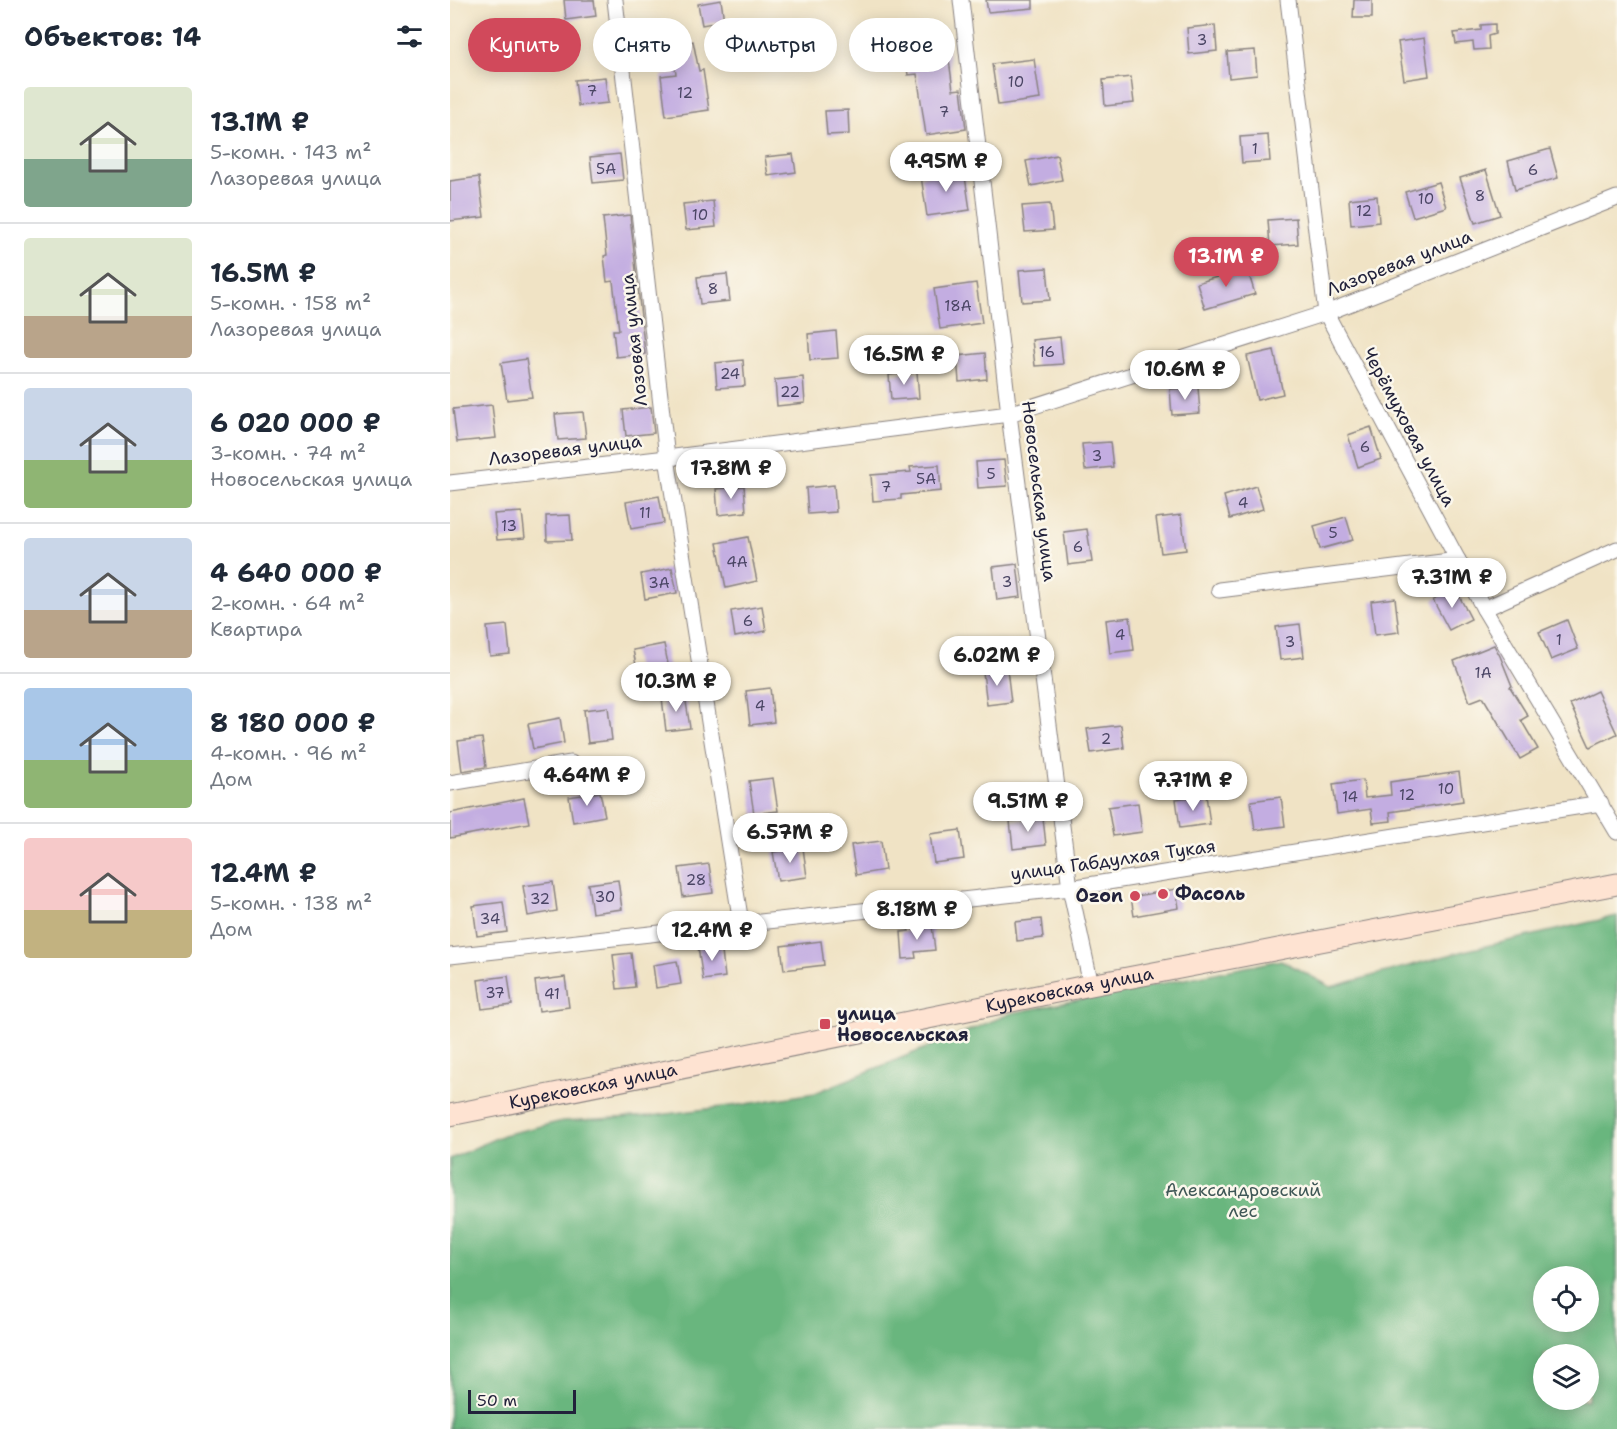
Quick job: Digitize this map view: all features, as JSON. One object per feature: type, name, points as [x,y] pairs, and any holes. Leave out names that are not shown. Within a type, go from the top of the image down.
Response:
[{"type":"street","name":"Лозовая улица","points":[[615,0],[667,458],[741,923]]},
{"type":"street","name":"Новосельская улица","points":[[961,0],[1009,414],[1070,888],[1091,985]]},
{"type":"street","name":"Черёмуховая улица","points":[[1288,0],[1326,313],[1484,609],[1617,832]]},
{"type":"street","name":"Лазоревая улица","points":[[450,483],[1009,414],[1326,313],[1617,198]]},
{"type":"street","points":[[1484,609],[1617,549]]},
{"type":"street","points":[[1219,590],[1458,560]]},
{"type":"street","points":[[450,783],[571,763]]},
{"type":"street","name":"улица Габдулхая Тукая","points":[[450,956],[1070,888],[1601,803]]},
{"type":"street","name":"Курековская улица","points":[[450,1115],[1091,985],[1617,884]]},
{"type":"green space","name":"Александровский лес","points":[[1617,916],[1617,1429],[450,1429],[450,1159],[503,1135],[563,1121],[651,1116],[815,1093],[1012,1013],[1281,960],[1331,987],[1464,951]]},
{"type":"building","points":[[564,0],[594,0],[596,16],[566,18]]},
{"type":"building","points":[[721,0],[724,18],[704,18],[704,25],[702,25],[698,4]]},
{"type":"building","points":[[986,0],[1033,0],[1033,8],[988,12]]},
{"type":"building","points":[[1354,0],[1372,0],[1372,18],[1353,18]]},
{"type":"building","points":[[1495,24],[1495,34],[1488,36],[1489,49],[1474,50],[1473,42],[1456,44],[1454,33],[1481,30],[1481,25]]},
{"type":"building","points":[[1215,25],[1217,51],[1189,54],[1187,28]]},
{"type":"building","points":[[1424,38],[1429,76],[1404,80],[1398,42]]},
{"type":"building","points":[[692,41],[699,71],[703,70],[709,110],[666,116],[661,76],[676,74],[676,72],[692,72]]},
{"type":"building","points":[[1255,50],[1257,75],[1229,78],[1227,52]]},
{"type":"building","points":[[1034,59],[1040,99],[998,105],[992,64]]},
{"type":"building","points":[[908,72],[951,72],[953,90],[961,89],[966,129],[926,135],[917,74],[908,75]]},
{"type":"building","points":[[605,77],[608,103],[578,106],[575,80]]},
{"type":"building","points":[[1131,77],[1134,103],[1105,106],[1103,80]]},
{"type":"building","points":[[848,110],[849,134],[827,135],[825,111]]},
{"type":"building","points":[[1268,135],[1270,161],[1242,163],[1240,137]]},
{"type":"building","points":[[1550,149],[1558,178],[1515,190],[1508,161]]},
{"type":"building","points":[[620,154],[623,180],[593,183],[590,157]]},
{"type":"building","points":[[793,154],[796,172],[768,176],[765,157]]},
{"type":"building","points":[[1057,155],[1062,180],[1031,186],[1026,161]]},
{"type":"building","points":[[964,170],[970,210],[927,216],[921,176]]},
{"type":"building","points":[[1486,170],[1500,215],[1475,223],[1460,178]]},
{"type":"building","points":[[479,177],[484,217],[450,221],[450,181]]},
{"type":"building","points":[[1438,182],[1446,207],[1413,217],[1405,192]]},
{"type":"building","points":[[1377,196],[1379,222],[1351,225],[1349,199]]},
{"type":"building","points":[[713,201],[716,227],[686,230],[683,204]]},
{"type":"building","points":[[1050,204],[1053,230],[1025,232],[1022,206]]},
{"type":"building","points":[[630,215],[645,354],[616,357],[613,330],[619,330],[613,281],[607,282],[603,218]]},
{"type":"building","points":[[1296,218],[1298,244],[1270,246],[1268,220]]},
{"type":"building","points":[[1047,268],[1050,300],[1022,302],[1019,270]]},
{"type":"building","points":[[1247,268],[1255,294],[1205,309],[1197,283]]},
{"type":"building","points":[[727,274],[730,301],[700,304],[697,277]]},
{"type":"building","points":[[976,283],[982,323],[940,329],[934,289]]},
{"type":"building","points":[[836,331],[838,358],[810,360],[808,334]]},
{"type":"building","points":[[1060,337],[1063,364],[1035,366],[1032,340]]},
{"type":"building","points":[[1274,350],[1283,394],[1257,400],[1247,356]]},
{"type":"building","points":[[985,353],[987,379],[959,382],[957,356]]},
{"type":"building","points":[[526,359],[532,397],[507,400],[501,363]]},
{"type":"building","points":[[743,360],[745,386],[717,388],[715,363]]},
{"type":"building","points":[[917,372],[919,398],[891,400],[889,375]]},
{"type":"building","points":[[803,377],[805,403],[777,406],[775,380]]},
{"type":"building","points":[[1198,387],[1200,413],[1172,415],[1170,389]]},
{"type":"building","points":[[492,405],[496,438],[457,442],[453,409]]},
{"type":"building","points":[[651,407],[654,433],[626,436],[623,410]]},
{"type":"building","points":[[583,412],[586,438],[558,440],[555,414]]},
{"type":"building","points":[[1371,427],[1381,459],[1358,467],[1348,435]]},
{"type":"building","points":[[1110,442],[1113,467],[1085,470],[1082,444]]},
{"type":"building","points":[[1004,460],[1007,486],[978,488],[976,462]]},
{"type":"building","points":[[939,465],[941,491],[901,495],[901,499],[873,501],[871,475],[911,472],[910,467]]},
{"type":"building","points":[[834,485],[836,512],[808,514],[806,488]]},
{"type":"building","points":[[744,486],[746,512],[718,515],[716,489]]},
{"type":"building","points":[[1256,486],[1263,509],[1230,519],[1224,496]]},
{"type":"building","points":[[659,496],[664,523],[631,529],[626,502]]},
{"type":"building","points":[[522,512],[525,538],[497,540],[494,514]]},
{"type":"building","points":[[570,515],[572,540],[547,541],[546,516]]},
{"type":"building","points":[[1181,515],[1186,550],[1161,553],[1156,518]]},
{"type":"building","points":[[1346,517],[1353,540],[1320,549],[1314,526]]},
{"type":"building","points":[[1087,529],[1092,562],[1068,565],[1064,532]]},
{"type":"building","points":[[748,537],[757,581],[726,588],[717,543]]},
{"type":"building","points":[[1017,564],[1021,597],[997,600],[993,567]]},
{"type":"building","points":[[672,568],[677,593],[645,599],[641,574]]},
{"type":"building","points":[[1455,588],[1471,619],[1449,630],[1433,600]]},
{"type":"building","points":[[1395,598],[1399,632],[1375,635],[1371,601]]},
{"type":"building","points":[[762,606],[766,631],[735,637],[731,611]]},
{"type":"building","points":[[1130,617],[1134,650],[1110,653],[1106,620]]},
{"type":"building","points":[[1567,620],[1578,649],[1551,660],[1539,632]]},
{"type":"building","points":[[1300,624],[1304,657],[1280,660],[1276,627]]},
{"type":"building","points":[[507,625],[510,654],[490,656],[487,627]]},
{"type":"building","points":[[664,644],[669,669],[638,675],[633,650]]},
{"type":"building","points":[[1494,645],[1512,686],[1510,687],[1528,716],[1521,720],[1538,749],[1520,759],[1483,697],[1470,702],[1454,661]]},
{"type":"building","points":[[1007,669],[1011,702],[987,705],[983,672]]},
{"type":"building","points":[[770,688],[774,722],[750,725],[746,691]]},
{"type":"building","points":[[1597,691],[1617,734],[1590,747],[1570,704]]},
{"type":"building","points":[[685,695],[690,728],[666,731],[662,698]]},
{"type":"building","points":[[608,707],[612,740],[588,743],[584,710]]},
{"type":"building","points":[[560,718],[564,743],[533,749],[528,724]]},
{"type":"building","points":[[1121,725],[1124,748],[1091,753],[1087,729]]},
{"type":"building","points":[[482,738],[486,767],[462,771],[458,741]]},
{"type":"building","points":[[1459,772],[1463,801],[1390,812],[1391,821],[1373,823],[1371,809],[1337,814],[1333,784],[1363,780],[1365,798],[1391,795],[1390,782]]},
{"type":"building","points":[[773,778],[778,811],[754,814],[749,781]]},
{"type":"building","points":[[600,792],[605,816],[573,822],[569,797]]},
{"type":"building","points":[[1206,795],[1210,824],[1180,828],[1176,799]]},
{"type":"building","points":[[1281,797],[1285,826],[1255,830],[1251,801]]},
{"type":"building","points":[[524,798],[529,823],[450,838],[450,813]]},
{"type":"building","points":[[1138,803],[1142,832],[1113,836],[1108,807]]},
{"type":"building","points":[[1043,818],[1046,845],[1013,849],[1010,821]]},
{"type":"building","points":[[960,830],[964,859],[934,863],[930,834]]},
{"type":"building","points":[[881,841],[885,870],[856,875],[851,845]]},
{"type":"building","points":[[803,848],[807,877],[778,881],[773,852]]},
{"type":"building","points":[[709,864],[713,893],[683,897],[679,868]]},
{"type":"building","points":[[618,880],[622,909],[592,913],[588,884]]},
{"type":"building","points":[[553,882],[557,911],[528,916],[523,886]]},
{"type":"building","points":[[1176,889],[1179,908],[1134,916],[1131,897]]},
{"type":"building","points":[[503,902],[507,932],[477,936],[473,906]]},
{"type":"building","points":[[1041,919],[1043,938],[1017,941],[1015,922]]},
{"type":"building","points":[[932,926],[935,950],[915,952],[916,958],[903,959],[901,932],[909,931],[908,928]]},
{"type":"building","points":[[821,941],[824,965],[784,970],[781,946]]},
{"type":"building","points":[[721,943],[725,977],[703,980],[698,947]]},
{"type":"building","points":[[631,953],[635,987],[617,989],[613,955]]},
{"type":"building","points":[[677,961],[681,984],[656,988],[653,965]]},
{"type":"building","points":[[508,976],[512,1005],[482,1009],[478,980]]},
{"type":"building","points":[[565,977],[569,1007],[539,1011],[535,981]]},
{"type":"place","name":"Фасоль","points":[[1163,894]]},
{"type":"place","name":"Ozon","points":[[1135,896]]},
{"type":"place","name":"улица Новосельская","points":[[825,1024]]}]
